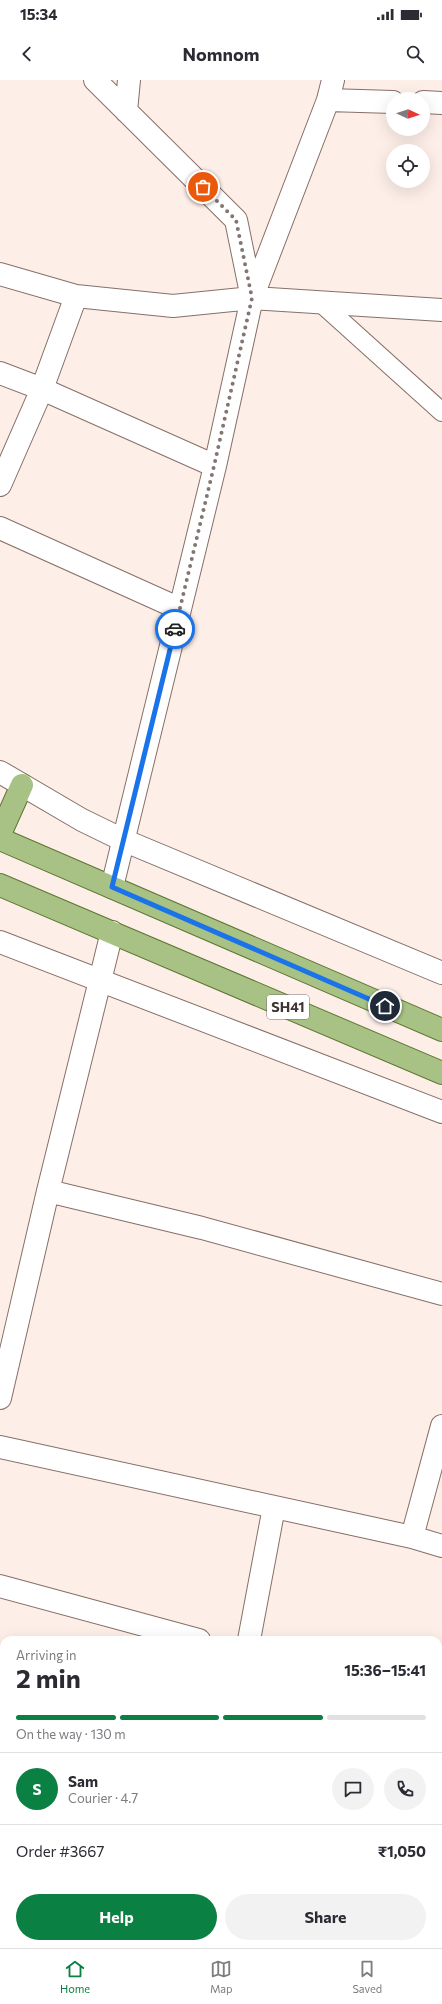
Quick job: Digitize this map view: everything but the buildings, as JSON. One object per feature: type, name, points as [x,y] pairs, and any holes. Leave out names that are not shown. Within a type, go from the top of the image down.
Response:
[{"type":"main road","points":[[0,834],[22,785]]},
{"type":"main road","name":"SH41","points":[[0,839],[442,1030]]},
{"type":"main road","name":"SH41","points":[[0,885],[442,1073]]},
{"type":"street","points":[[95,80],[236,220],[252,298]]},
{"type":"street","points":[[126,111],[129,80]]},
{"type":"street","points":[[112,887],[214,466],[252,298],[331,90],[386,101]]},
{"type":"street","points":[[430,102],[442,103]]},
{"type":"street","points":[[0,274],[76,296],[173,306],[252,298],[442,310]]},
{"type":"street","points":[[0,486],[42,389],[76,296]]},
{"type":"street","points":[[0,373],[42,389],[214,466]]},
{"type":"street","points":[[0,528],[180,609]]},
{"type":"street","points":[[0,772],[82,820],[123,840],[442,973]]},
{"type":"street","points":[[0,1398],[48,1191],[112,932]]},
{"type":"street","points":[[0,942],[442,1112]]},
{"type":"street","points":[[48,1191],[202,1228],[442,1294]]},
{"type":"street","points":[[412,1537],[442,1426]]},
{"type":"street","points":[[0,1447],[412,1537],[442,1546]]},
{"type":"street","points":[[250,1636],[274,1507]]},
{"type":"street","points":[[0,1586],[184,1636]]},
{"type":"lane","points":[[321,302],[442,412]]},
{"type":"way so far","points":[[175,629],[252,298],[236,220],[203,187]]},
{"type":"route","points":[[175,629],[112,887],[385,1006]]}]
